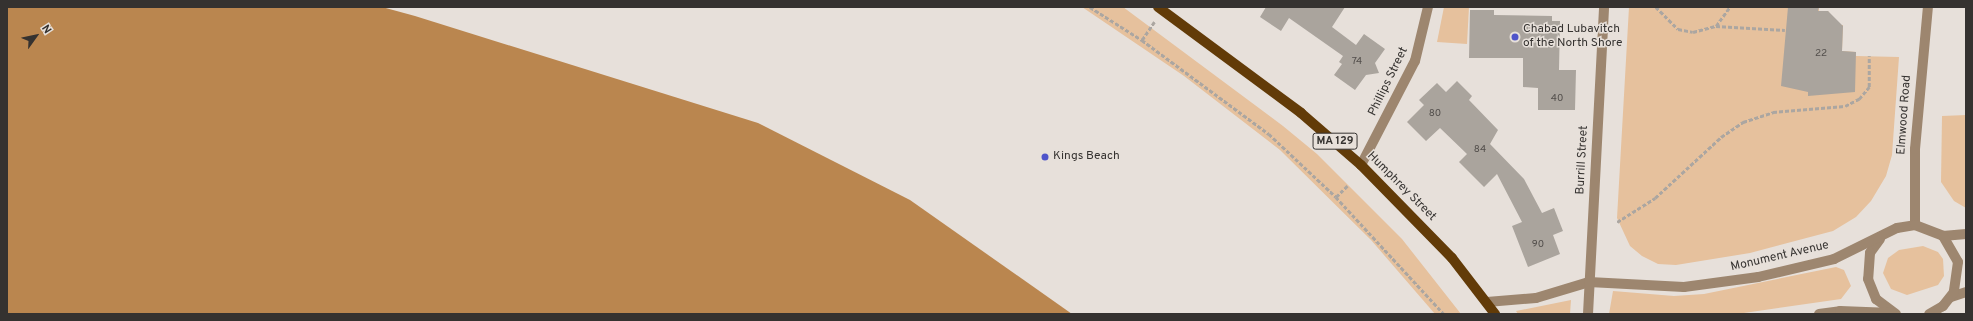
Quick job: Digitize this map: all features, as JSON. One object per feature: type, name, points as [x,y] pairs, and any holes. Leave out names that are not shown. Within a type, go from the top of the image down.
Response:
[{"type":"main road","name":"Humphrey Street","points":[[1158,7],[1301,113],[1361,165],[1452,258],[1495,314]]},
{"type":"street","name":"Phillips Street","points":[[1361,165],[1415,61],[1428,7]]},
{"type":"street","name":"Burrill Street","points":[[1588,314],[1604,7]]},
{"type":"street","name":"Elmwood Road","points":[[1915,225],[1915,149],[1928,7]]},
{"type":"street","name":"Monument Avenue","points":[[1589,282],[1649,287],[1722,283],[1834,259],[1898,228],[1915,225]]},
{"type":"street","points":[[1915,225],[1943,236],[1966,234]]},
{"type":"street","points":[[1883,236],[1870,253],[1868,279],[1876,299],[1896,314]]},
{"type":"street","points":[[1943,236],[1958,262],[1958,283],[1951,297]]},
{"type":"street","points":[[1487,302],[1536,298],[1589,282]]},
{"type":"street","points":[[1929,314],[1951,297],[1966,292]]},
{"type":"street","points":[[1819,314],[1874,311],[1896,314]]},
{"type":"path","points":[[1090,7],[1142,40],[1269,134],[1336,197],[1444,314]]},
{"type":"path","points":[[1656,7],[1678,29],[1693,32],[1716,26],[1785,30]]},
{"type":"path","points":[[1716,26],[1730,7]]},
{"type":"path","points":[[1142,40],[1155,21]]},
{"type":"path","points":[[1617,222],[1655,198],[1721,137],[1743,122],[1773,112],[1845,106],[1859,99],[1868,87],[1869,56]]},
{"type":"path","points":[[1336,197],[1347,186]]},
{"type":"shaded area","points":[[7,7],[382,7],[415,16],[758,123],[910,200],[1072,314],[7,314]]},
{"type":"shaded area","points":[[1082,7],[1123,7],[1283,126],[1317,154],[1402,239],[1461,314],[1435,314],[1371,240],[1280,150],[1184,76]]},
{"type":"shaded area","points":[[1444,7],[1469,7],[1467,44],[1437,42]]},
{"type":"shaded area","points":[[1629,7],[1819,7],[1819,11],[1828,11],[1837,25],[1843,25],[1842,51],[1856,52],[1856,56],[1899,57],[1892,155],[1886,176],[1871,201],[1856,217],[1833,231],[1750,253],[1676,265],[1658,264],[1642,256],[1630,246],[1617,218]]},
{"type":"shaded area","points":[[1966,115],[1966,208],[1954,201],[1941,182],[1942,116]]},
{"type":"shaded area","points":[[1923,246],[1938,252],[1943,259],[1944,276],[1938,285],[1907,295],[1891,289],[1883,273],[1888,258],[1899,250]]},
{"type":"shaded area","points":[[1836,267],[1844,270],[1851,286],[1841,299],[1737,314],[1609,314],[1613,291],[1674,296],[1704,294]]},
{"type":"shaded area","points":[[1571,300],[1570,314],[1518,314],[1516,311]]},
{"type":"building","points":[[1266,7],[1345,7],[1332,27],[1356,45],[1364,34],[1385,49],[1375,63],[1379,73],[1366,75],[1355,90],[1334,75],[1342,64],[1339,62],[1343,56],[1289,18],[1281,31],[1260,17]]},
{"type":"building","points":[[1788,7],[1819,7],[1818,11],[1828,11],[1843,26],[1842,51],[1856,52],[1855,92],[1808,96],[1808,92],[1781,86]]},
{"type":"building","name":"Chabad Lubavitch of the North Shore","points":[[1470,10],[1494,10],[1494,15],[1552,16],[1552,21],[1560,21],[1559,70],[1576,70],[1575,110],[1538,110],[1538,88],[1523,87],[1523,58],[1469,58]]},
{"type":"building","points":[[1457,81],[1472,96],[1469,100],[1498,130],[1490,144],[1524,179],[1542,213],[1554,208],[1563,231],[1553,235],[1560,254],[1528,267],[1512,226],[1522,222],[1497,174],[1484,187],[1459,162],[1467,154],[1440,128],[1426,141],[1407,122],[1424,105],[1419,100],[1437,83],[1446,92]]},
{"type":"place","name":"Chabad Lubavitch of the North Shore","points":[[1515,37]]},
{"type":"place","name":"Kings Beach","points":[[1045,157]]}]
